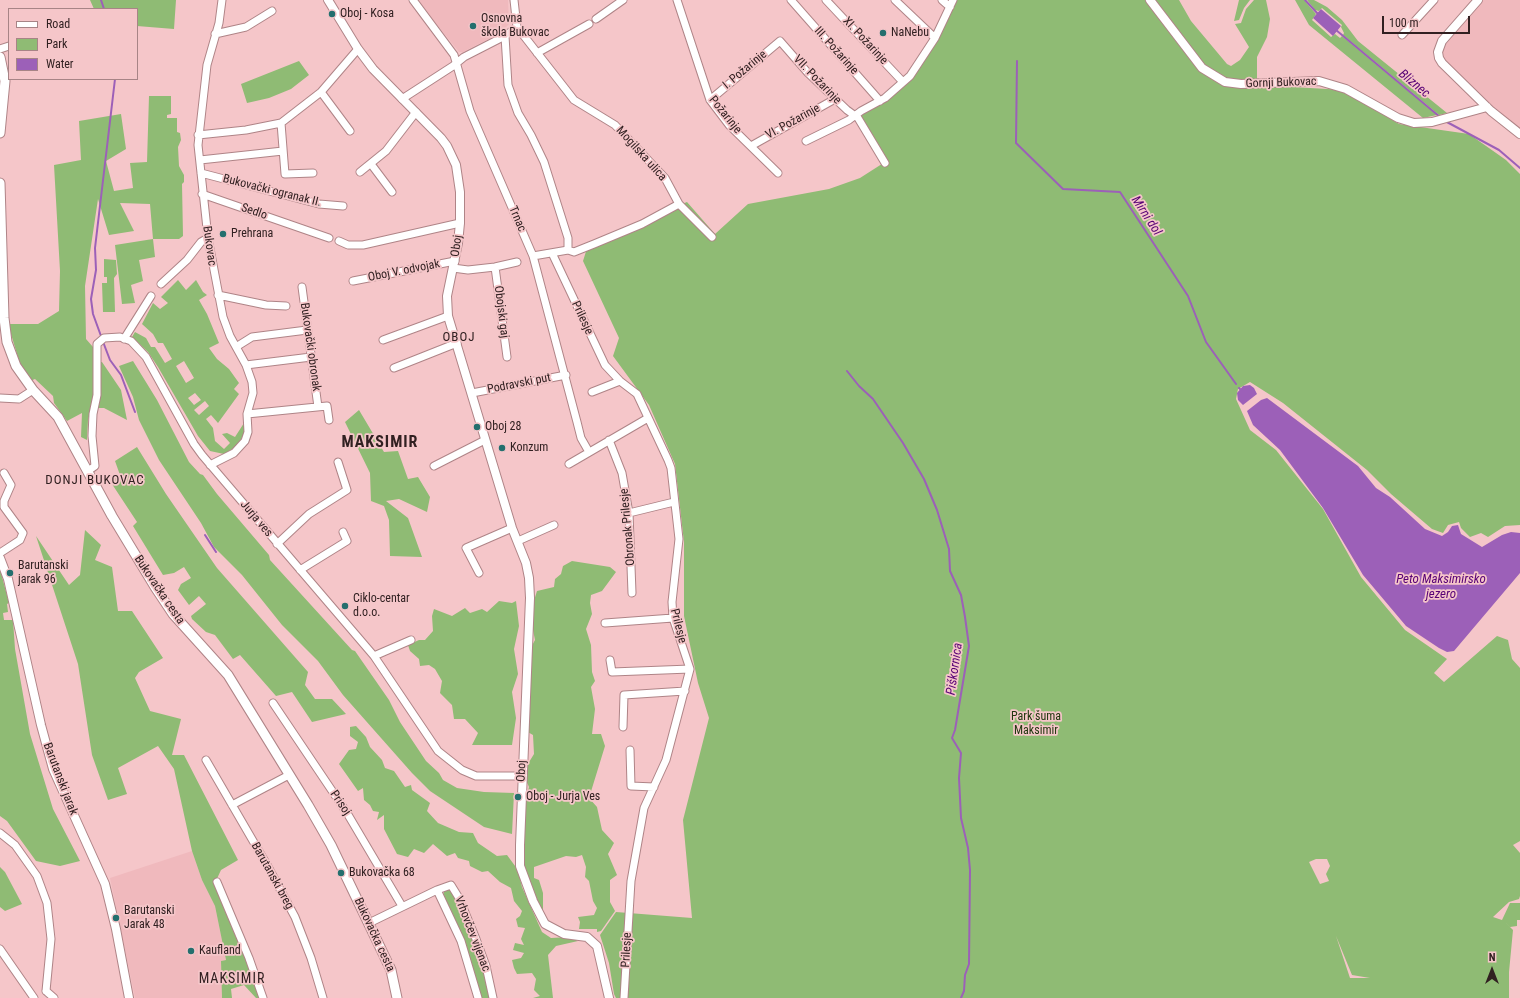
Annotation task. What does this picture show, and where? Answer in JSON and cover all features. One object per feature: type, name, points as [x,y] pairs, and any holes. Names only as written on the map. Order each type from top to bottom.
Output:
[{"type":"main road","points":[[0,57],[5,93],[0,133]]},
{"type":"main road","name":"Bukovačka cesta","points":[[0,183],[4,318],[6,335],[16,366],[33,390],[58,417],[112,516],[173,614],[228,675],[289,775],[331,845],[369,923],[391,970],[397,998]]},
{"type":"street","name":"Bukovac","points":[[210,465],[231,455],[243,444],[248,436],[247,414],[253,389],[246,365],[224,322],[208,238],[202,194],[198,135],[207,65],[222,0]]},
{"type":"street","name":"Oboj","points":[[328,0],[358,49],[373,69],[416,112],[447,146],[456,165],[460,192],[460,223],[454,265],[447,296],[448,316],[512,528],[526,563],[530,598],[522,776],[520,866],[532,901],[545,924],[556,932],[586,937],[598,946],[609,998]]},
{"type":"street","name":"Trnac","points":[[413,0],[450,48],[457,62],[470,111],[533,256],[566,375],[580,433],[589,452]]},
{"type":"street","points":[[402,98],[457,62],[517,28],[514,0]]},
{"type":"street","points":[[596,19],[623,0]]},
{"type":"street","name":"Požarinje","points":[[677,0],[710,100],[729,125],[778,173]]},
{"type":"street","name":"III. Požarinje","points":[[791,0],[880,101]]},
{"type":"street","name":"XI. Požarinje","points":[[826,0],[903,82]]},
{"type":"street","points":[[895,0],[935,38]]},
{"type":"street","points":[[806,141],[856,116],[861,111],[880,101],[916,70],[935,38],[952,3],[942,0]]},
{"type":"street","name":"Gornji Bukovac","points":[[1150,0],[1202,68],[1225,82],[1241,84],[1319,80],[1346,89],[1398,118],[1414,122],[1438,121],[1487,107]]},
{"type":"street","points":[[1402,35],[1434,0]]},
{"type":"street","points":[[1478,0],[1442,41],[1438,52],[1442,63],[1487,107],[1520,134]]},
{"type":"street","points":[[215,34],[246,27],[272,11]]},
{"type":"street","points":[[537,53],[589,24]]},
{"type":"street","name":"Mogilska ulica","points":[[517,28],[574,100],[615,126],[664,178],[679,204],[712,237]]},
{"type":"street","points":[[505,36],[508,85],[518,113],[544,162],[568,238],[568,250]]},
{"type":"street","name":"I. Požarinje","points":[[710,100],[780,41]]},
{"type":"street","name":"VII. Požarinje","points":[[780,41],[808,73],[835,99],[856,116],[884,163]]},
{"type":"street","points":[[198,135],[246,130],[280,123],[321,92],[358,49]]},
{"type":"street","points":[[321,92],[350,131]]},
{"type":"street","name":"VI. Požarinje","points":[[752,146],[835,99]]},
{"type":"street","points":[[360,172],[394,143],[416,112]]},
{"type":"street","points":[[280,123],[285,174],[313,173]]},
{"type":"street","points":[[200,160],[283,150]]},
{"type":"street","points":[[371,164],[392,192]]},
{"type":"street","name":"Bukovački ogranak II.","points":[[201,173],[319,204],[343,206]]},
{"type":"street","name":"Sedlo","points":[[202,194],[329,238]]},
{"type":"street","points":[[533,256],[568,250],[574,252],[642,224],[679,204]]},
{"type":"street","points":[[339,241],[348,245],[363,245],[460,223]]},
{"type":"street","points":[[161,284],[187,260],[201,242],[208,238]]},
{"type":"street","name":"Prilesje","points":[[552,253],[605,365],[620,382],[636,394],[648,418],[670,468],[679,539],[672,602],[673,618],[690,669],[666,760],[644,808],[631,881],[624,998]]},
{"type":"street","points":[[454,265],[468,270],[495,267],[516,262]]},
{"type":"street","name":"Oboj V. odvojak","points":[[353,281],[454,265]]},
{"type":"street","name":"Obojski gaj","points":[[495,267],[507,357]]},
{"type":"street","name":"Bukovački obronak","points":[[302,287],[318,407]]},
{"type":"street","points":[[218,295],[266,305],[286,306]]},
{"type":"street","points":[[88,471],[95,466],[92,436],[93,414],[97,395],[96,348],[102,339],[124,338],[151,296]]},
{"type":"street","points":[[383,340],[448,316]]},
{"type":"street","points":[[236,347],[252,337],[307,330]]},
{"type":"street","name":"Jurja ves","points":[[124,338],[131,341],[146,357],[194,444],[277,544],[374,656],[438,751],[446,759],[462,770],[476,776],[522,776]]},
{"type":"street","points":[[394,368],[457,343]]},
{"type":"street","points":[[246,365],[311,357]]},
{"type":"street","name":"Podravski put","points":[[472,393],[566,375]]},
{"type":"street","points":[[592,392],[620,382]]},
{"type":"street","points":[[0,398],[20,399],[33,390]]},
{"type":"street","points":[[247,414],[327,406],[329,420]]},
{"type":"street","points":[[569,464],[648,418]]},
{"type":"street","points":[[434,466],[485,440]]},
{"type":"street","name":"Obronak Prilesje","points":[[609,440],[622,473],[629,513],[632,593]]},
{"type":"street","points":[[277,544],[310,514],[347,490],[338,462]]},
{"type":"street","points":[[0,553],[20,540],[23,533],[4,506],[4,501],[11,485],[4,473]]},
{"type":"street","points":[[629,513],[674,502]]},
{"type":"street","points":[[518,541],[554,525]]},
{"type":"street","points":[[480,573],[466,548],[512,528]]},
{"type":"street","points":[[300,570],[347,541],[343,532]]},
{"type":"street","name":"Barutanski jarak","points":[[0,558],[8,579],[41,725],[53,769],[105,884],[116,929],[129,998]]},
{"type":"street","points":[[605,623],[673,618]]},
{"type":"street","points":[[374,656],[411,640]]},
{"type":"street","points":[[610,660],[612,672],[690,669]]},
{"type":"street","points":[[623,727],[624,694],[685,692]]},
{"type":"street","name":"Prisoj","points":[[273,703],[347,813],[402,906]]},
{"type":"street","points":[[630,750],[631,786],[654,786]]},
{"type":"street","name":"Barutanski breg","points":[[206,760],[295,917],[311,958],[323,998]]},
{"type":"street","points":[[232,805],[289,775]]},
{"type":"street","points":[[0,832],[16,845],[37,876],[47,903],[51,939],[46,991]]},
{"type":"street","points":[[217,882],[249,958],[263,998]]},
{"type":"street","name":"Vrhovčev vijenac","points":[[369,923],[402,906],[451,885],[460,898],[486,966],[493,998]]},
{"type":"street","name":"Vrhovčev vijenac","points":[[437,890],[461,941],[478,998]]},
{"type":"street","points":[[0,949],[34,998],[46,991]]},
{"type":"street","points":[[46,991],[54,998]]},
{"type":"shaded area","name":"Osnovna škola Bukovac","points":[[417,0],[508,0],[509,24],[500,33],[463,52],[459,52]]},
{"type":"shaded area","points":[[1480,0],[1520,0],[1520,132],[1483,100],[1443,61],[1440,54],[1443,43]]},
{"type":"shaded area","points":[[192,851],[202,880],[215,906],[226,960],[221,961],[222,998],[135,998],[110,878]]},
{"type":"green space","points":[[90,0],[176,0],[174,29],[138,26],[138,8],[94,8]]},
{"type":"green space","name":"Park šuma Maksimir","points":[[955,0],[1179,0],[1191,21],[1227,64],[1231,66],[1240,60],[1249,47],[1235,24],[1241,23],[1246,9],[1254,0],[1266,0],[1270,19],[1267,37],[1257,57],[1257,85],[1345,90],[1399,124],[1469,134],[1506,160],[1520,174],[1520,525],[1505,526],[1488,537],[1481,533],[1470,537],[1461,528],[1459,522],[1448,525],[1443,533],[1432,529],[1391,494],[1367,470],[1283,403],[1250,382],[1238,389],[1236,399],[1250,430],[1276,450],[1323,509],[1361,577],[1405,630],[1447,659],[1434,673],[1444,682],[1497,636],[1508,640],[1512,659],[1520,668],[1520,841],[1513,845],[1520,853],[1520,896],[1519,899],[1509,902],[1493,917],[1502,920],[1510,903],[1520,903],[1520,920],[1517,920],[1517,926],[1510,927],[1513,930],[1509,972],[1509,998],[616,998],[609,963],[600,935],[616,912],[692,918],[683,820],[709,718],[698,683],[684,616],[684,542],[675,464],[649,405],[613,356],[619,338],[583,261],[589,242],[687,202],[715,234],[748,204],[829,189],[860,178],[885,162],[861,115],[913,76]],"holes":[[[1316,859],[1327,859],[1330,866],[1326,874],[1329,881],[1320,884],[1309,862]],[[1336,936],[1352,975],[1370,978],[1350,978]]]},
{"type":"green space","points":[[1239,0],[1250,0],[1244,8],[1239,20],[1234,21]]},
{"type":"green space","points":[[1295,0],[1304,0],[1316,14],[1312,20],[1331,37],[1335,34],[1340,38],[1342,36],[1437,115],[1423,118],[1309,25]]},
{"type":"green space","points":[[1307,0],[1314,0],[1327,7],[1342,20],[1358,41],[1447,113],[1439,115],[1343,35],[1342,25],[1322,8],[1319,11],[1315,10]]},
{"type":"green space","points":[[299,61],[309,75],[291,89],[269,98],[247,103],[241,84]]},
{"type":"green space","points":[[149,96],[171,96],[171,114],[167,115],[167,118],[177,118],[177,132],[180,133],[181,140],[178,147],[179,166],[184,175],[184,182],[182,184],[183,236],[179,239],[153,239],[150,204],[120,203],[134,231],[109,235],[98,199],[85,286],[86,339],[93,347],[95,380],[95,394],[88,420],[87,440],[81,437],[82,413],[67,421],[54,403],[53,396],[35,379],[30,381],[20,364],[8,324],[38,324],[59,311],[60,271],[54,165],[81,160],[79,121],[121,114],[126,149],[106,161],[114,191],[133,188],[130,163],[147,162]]},
{"type":"green space","points":[[153,239],[155,257],[139,260],[143,281],[131,285],[135,303],[122,304],[115,245]]},
{"type":"green space","points":[[104,259],[116,260],[117,274],[114,278],[115,312],[103,312],[102,283],[107,283],[107,277],[104,277]]},
{"type":"green space","points":[[178,280],[186,290],[196,280],[203,292],[207,295],[199,300],[207,314],[219,343],[209,348],[217,359],[229,369],[239,383],[234,389],[239,394],[218,423],[211,415],[206,419],[213,428],[215,441],[224,449],[230,443],[222,434],[227,433],[235,437],[244,423],[245,432],[237,446],[224,454],[210,451],[198,436],[148,352],[132,337],[135,332],[146,338],[151,347],[155,347],[165,363],[172,359],[163,343],[158,343],[153,334],[142,324],[153,303],[160,309],[168,303],[161,297]],"holes":[[[184,361],[194,378],[186,383],[176,366]],[[195,393],[201,400],[194,405],[188,398]],[[205,401],[209,406],[199,415],[194,410]]]},
{"type":"green space","points":[[133,361],[157,400],[189,462],[200,474],[203,475],[217,494],[269,555],[270,560],[352,650],[355,651],[389,700],[400,722],[426,761],[439,773],[443,780],[457,788],[484,792],[514,793],[512,834],[484,827],[430,791],[412,773],[343,695],[318,661],[282,625],[242,575],[214,547],[201,523],[159,460],[139,420],[133,397],[119,366]]},
{"type":"green space","points":[[99,362],[102,362],[121,390],[127,420],[104,408],[97,408]]},
{"type":"green space","points":[[359,410],[384,452],[398,451],[408,479],[418,477],[430,497],[427,512],[399,499],[386,501],[408,518],[422,557],[390,556],[389,520],[384,506],[371,501],[370,473],[345,422]]},
{"type":"green space","points":[[137,447],[166,494],[217,568],[308,672],[305,685],[315,699],[332,699],[346,714],[312,722],[292,692],[276,696],[240,655],[233,659],[215,635],[206,632],[192,619],[191,616],[206,604],[199,596],[189,605],[178,590],[181,584],[191,578],[184,567],[174,573],[163,575],[133,526],[137,522],[110,481],[120,475],[115,461]]},
{"type":"green space","points":[[85,530],[101,545],[95,560],[112,567],[118,611],[132,611],[163,658],[139,672],[135,678],[150,711],[181,719],[172,755],[184,755],[238,860],[221,870],[215,883],[261,998],[256,998],[244,985],[231,989],[232,998],[222,998],[221,961],[226,960],[215,906],[202,880],[192,851],[174,769],[158,746],[118,768],[127,794],[108,800],[92,755],[78,664],[36,536],[69,585],[80,575]]},
{"type":"green space","points":[[572,561],[610,567],[616,572],[602,591],[591,595],[590,603],[592,614],[586,629],[591,645],[592,672],[595,681],[591,687],[595,709],[592,734],[601,734],[605,746],[589,798],[597,807],[602,830],[614,843],[608,854],[617,875],[610,880],[610,902],[615,911],[601,931],[597,932],[597,929],[579,929],[580,922],[578,917],[594,915],[597,908],[593,901],[589,881],[585,877],[586,867],[582,855],[576,857],[566,856],[534,867],[534,878],[539,880],[543,893],[543,910],[537,903],[527,876],[522,852],[524,843],[522,836],[521,816],[529,787],[525,778],[526,767],[534,754],[533,735],[526,731],[528,653],[535,640],[532,625],[532,607],[537,591],[554,587],[555,579],[561,574],[563,566]]},
{"type":"green space","points":[[0,569],[9,603],[7,604],[8,612],[3,613],[4,620],[13,620],[15,649],[30,734],[53,809],[80,861],[60,866],[36,861],[7,821],[0,816]]},
{"type":"green space","points":[[499,601],[512,603],[516,601],[519,626],[514,649],[518,674],[512,692],[516,718],[512,745],[472,745],[478,733],[465,719],[454,719],[452,705],[440,693],[442,681],[435,669],[429,665],[420,666],[419,659],[410,651],[408,645],[419,640],[425,640],[433,631],[432,616],[434,609],[452,616],[465,608],[470,613],[482,609],[487,612]]},
{"type":"green space","points":[[356,726],[366,737],[370,747],[382,760],[385,768],[394,771],[405,787],[411,785],[412,790],[430,803],[427,811],[438,823],[459,832],[473,833],[478,843],[497,856],[507,855],[518,870],[522,887],[542,932],[551,938],[569,937],[578,941],[556,946],[548,955],[553,998],[533,998],[540,996],[534,990],[536,979],[532,973],[517,974],[514,968],[512,960],[521,958],[524,953],[513,950],[515,943],[524,945],[521,939],[525,928],[518,927],[516,919],[520,916],[522,911],[514,901],[511,888],[500,882],[488,871],[482,872],[470,866],[469,861],[458,858],[455,853],[447,856],[433,844],[424,853],[414,849],[408,857],[397,854],[384,829],[384,815],[377,820],[379,812],[373,811],[370,805],[364,800],[363,788],[358,791],[339,764],[349,750],[356,749],[358,742],[350,736],[350,727]]},
{"type":"green space","points":[[0,867],[5,872],[22,904],[5,911],[0,907]]},
{"type":"green space","points":[[448,889],[452,890],[480,954],[491,998],[480,998],[474,972],[463,937],[443,895]]},
{"type":"water","points":[[1321,9],[1341,26],[1333,36],[1313,18]]},
{"type":"water","points":[[1250,385],[1254,388],[1257,394],[1243,405],[1238,400],[1237,393],[1243,386]]},
{"type":"water","name":"Peto Maksimirsko jezero","points":[[1267,398],[1358,466],[1376,488],[1390,497],[1425,529],[1442,536],[1448,532],[1452,526],[1458,525],[1461,534],[1482,547],[1502,535],[1511,532],[1520,533],[1520,573],[1454,651],[1447,652],[1439,648],[1406,626],[1363,575],[1323,508],[1280,450],[1253,425],[1247,411],[1261,400]]},
{"type":"waterway","points":[[101,0],[104,8]]},
{"type":"waterway","name":"Bliznec","points":[[1305,0],[1318,14]]},
{"type":"waterway","name":"Bliznec","points":[[1336,30],[1440,117]]},
{"type":"waterway","name":"Mirni dol","points":[[1017,61],[1016,143],[1063,189],[1120,192],[1188,296],[1206,342],[1236,384]]},
{"type":"waterway","points":[[115,80],[95,248],[96,270],[91,299],[93,314],[110,360],[121,375],[135,412]]},
{"type":"waterway","name":"Bliznec","points":[[1445,121],[1499,150],[1520,168]]},
{"type":"waterway","name":"Piškornica","points":[[847,371],[859,386],[873,399],[903,443],[924,479],[937,510],[949,549],[950,571],[961,595],[969,646],[955,730],[952,738],[961,753],[959,778],[961,818],[968,848],[970,870],[969,964],[965,975],[964,991],[961,998]]},
{"type":"waterway","points":[[205,535],[216,552]]},
{"type":"place","name":"Oboj - Kosa","points":[[332,14]]},
{"type":"place","name":"Osnovna škola Bukovac","points":[[473,26]]},
{"type":"place","name":"NaNebu","points":[[883,33]]},
{"type":"place","name":"Prehrana","points":[[223,234]]},
{"type":"place","name":"Oboj 28","points":[[477,427]]},
{"type":"place","name":"Konzum","points":[[502,448]]},
{"type":"place","name":"Barutanski jarak 96","points":[[10,573]]},
{"type":"place","name":"Ciklo-centar d.o.o.","points":[[345,606]]},
{"type":"place","name":"Oboj - Jurja Ves","points":[[518,797]]},
{"type":"place","name":"Bukovačka 68","points":[[341,873]]},
{"type":"place","name":"Barutanski Jarak 48","points":[[116,918]]},
{"type":"place","name":"Kaufland","points":[[191,951]]},
{"type":"district","name":"OBOJ","points":[[459,338]]},
{"type":"district","name":"MAKSIMIR","points":[[380,443]]},
{"type":"district","name":"DONJI BUKOVAC","points":[[95,481]]},
{"type":"district","name":"MAKSIMIR","points":[[232,979]]}]
